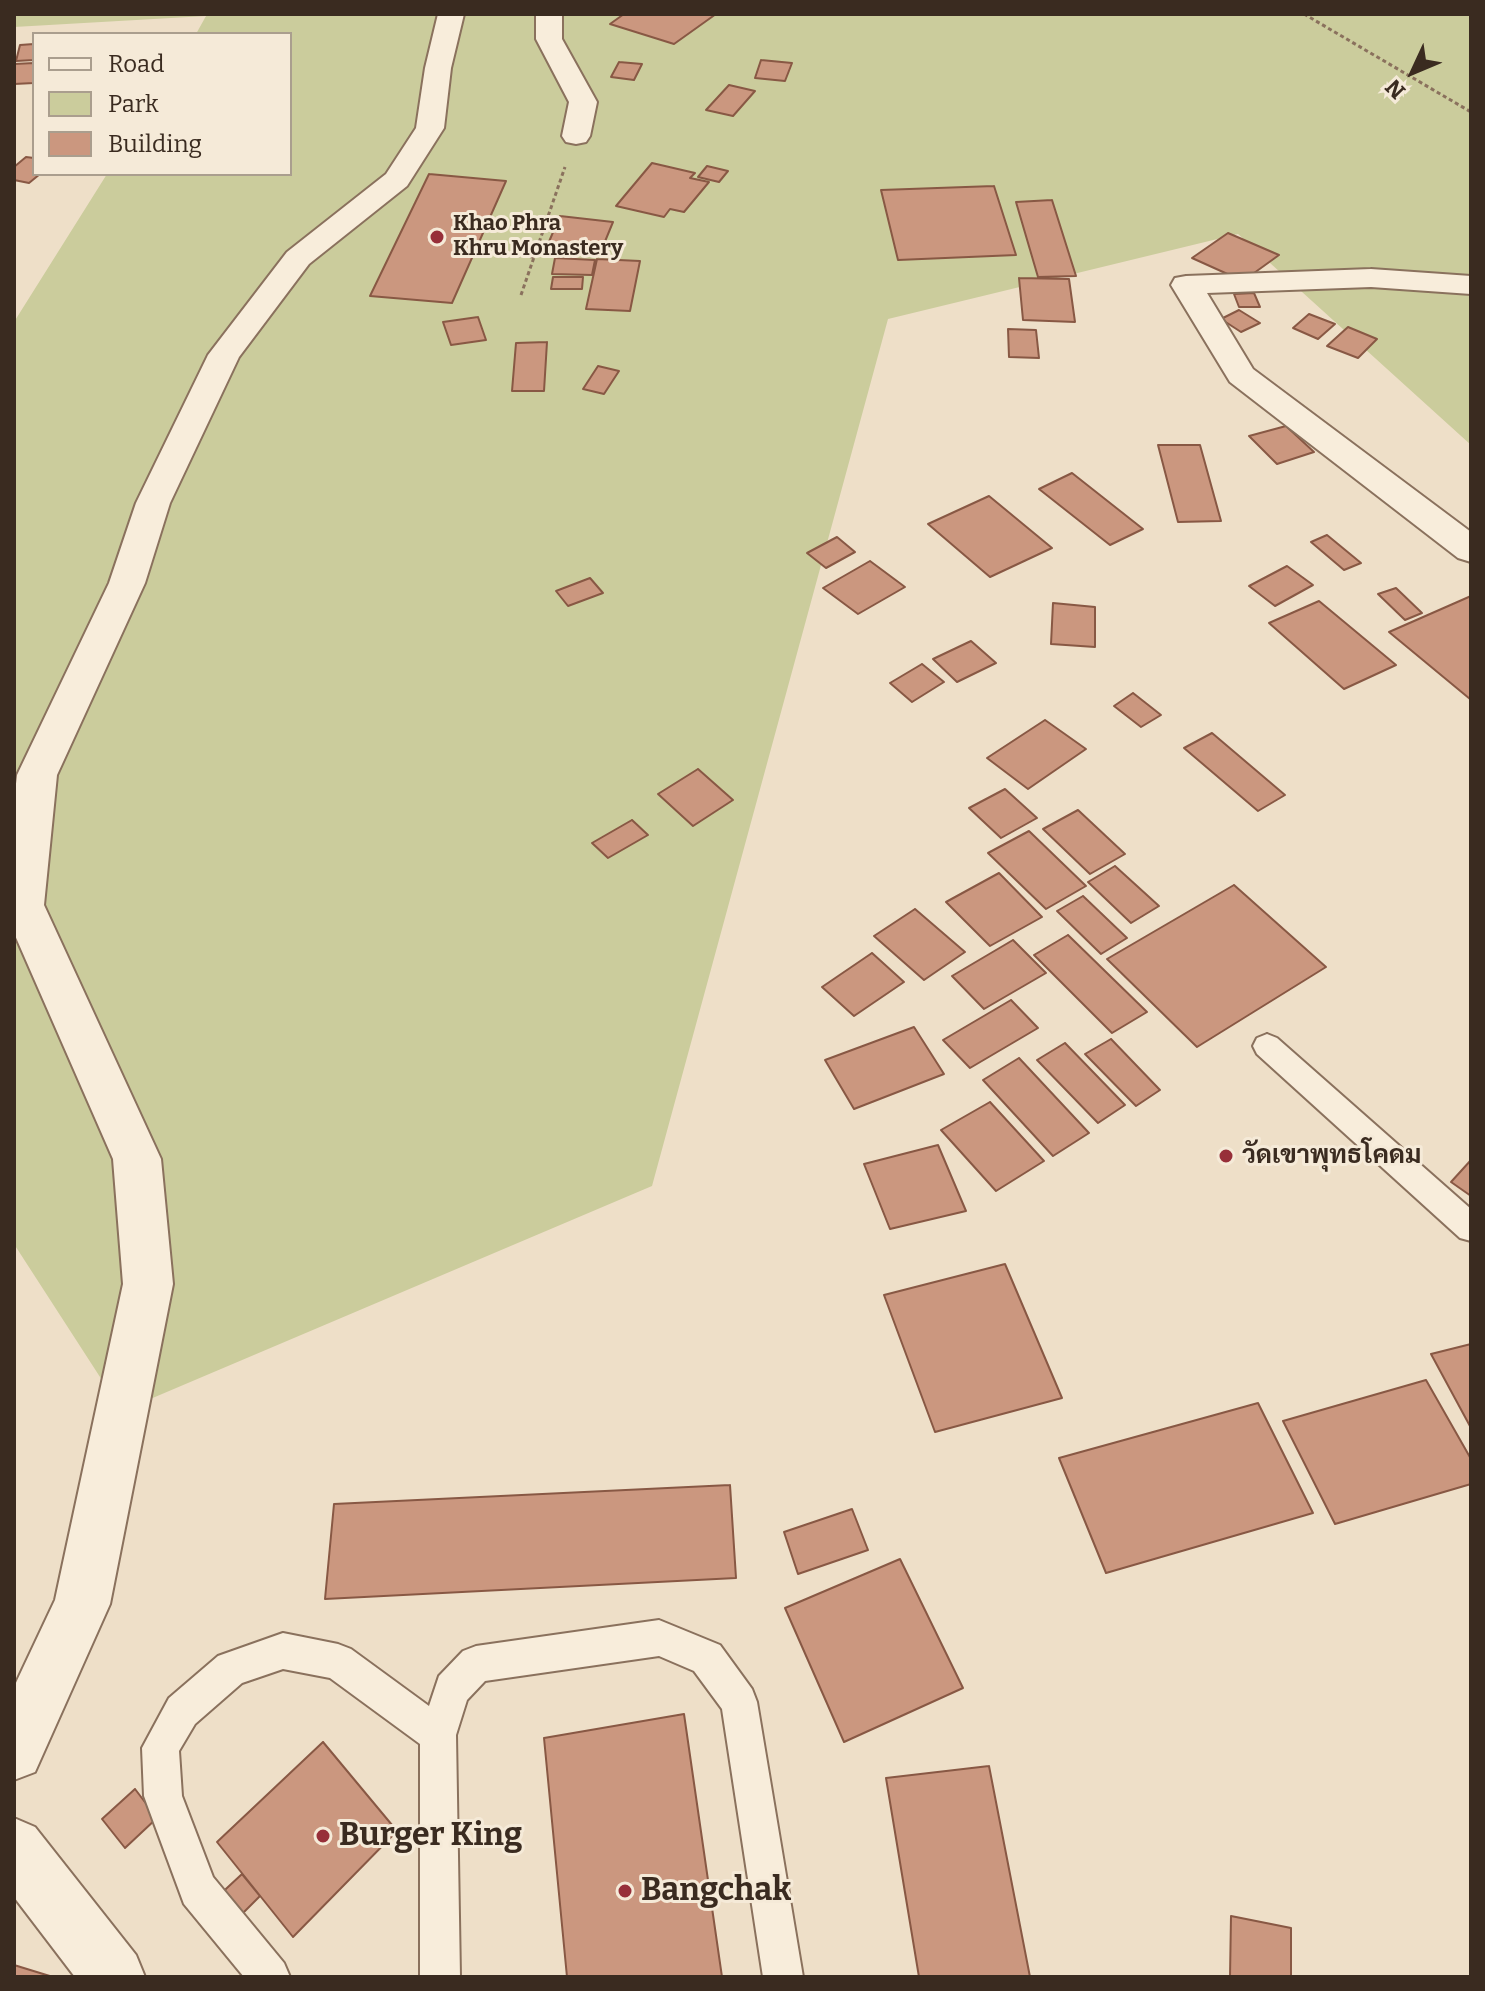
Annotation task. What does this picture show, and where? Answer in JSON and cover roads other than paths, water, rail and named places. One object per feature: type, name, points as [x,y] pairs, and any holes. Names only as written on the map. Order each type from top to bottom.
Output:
[{"type":"street","points":[[14,1751],[82,1604],[148,1284],[137,1159],[23,905],[37,775],[127,583],[153,503],[224,355],[298,258],[397,180],[430,128],[438,68],[451,14]]},
{"type":"street","points":[[549,14],[549,39],[583,102],[576,136]]},
{"type":"street","points":[[1471,285],[1371,278],[1186,285],[1241,375],[1471,550]]},
{"type":"street","points":[[14,1848],[114,1977]]},
{"type":"lane","points":[[1267,1046],[1471,1228]]},
{"type":"lane","points":[[440,1977],[438,1735],[452,1689],[476,1664],[659,1638],[707,1658],[739,1702],[783,1977]]},
{"type":"lane","points":[[270,1977],[198,1890],[163,1796],[160,1748],[182,1711],[231,1669],[283,1651],[338,1662],[438,1735]]},
{"type":"place","name":"Khao Phra Khru Monastery","points":[[437,237]]},
{"type":"place","name":"วัดเขาพุทธโคดม","points":[[1226,1156]]},
{"type":"place","name":"Burger King","points":[[323,1836]]},
{"type":"place","name":"Bangchak","points":[[625,1891]]}]
